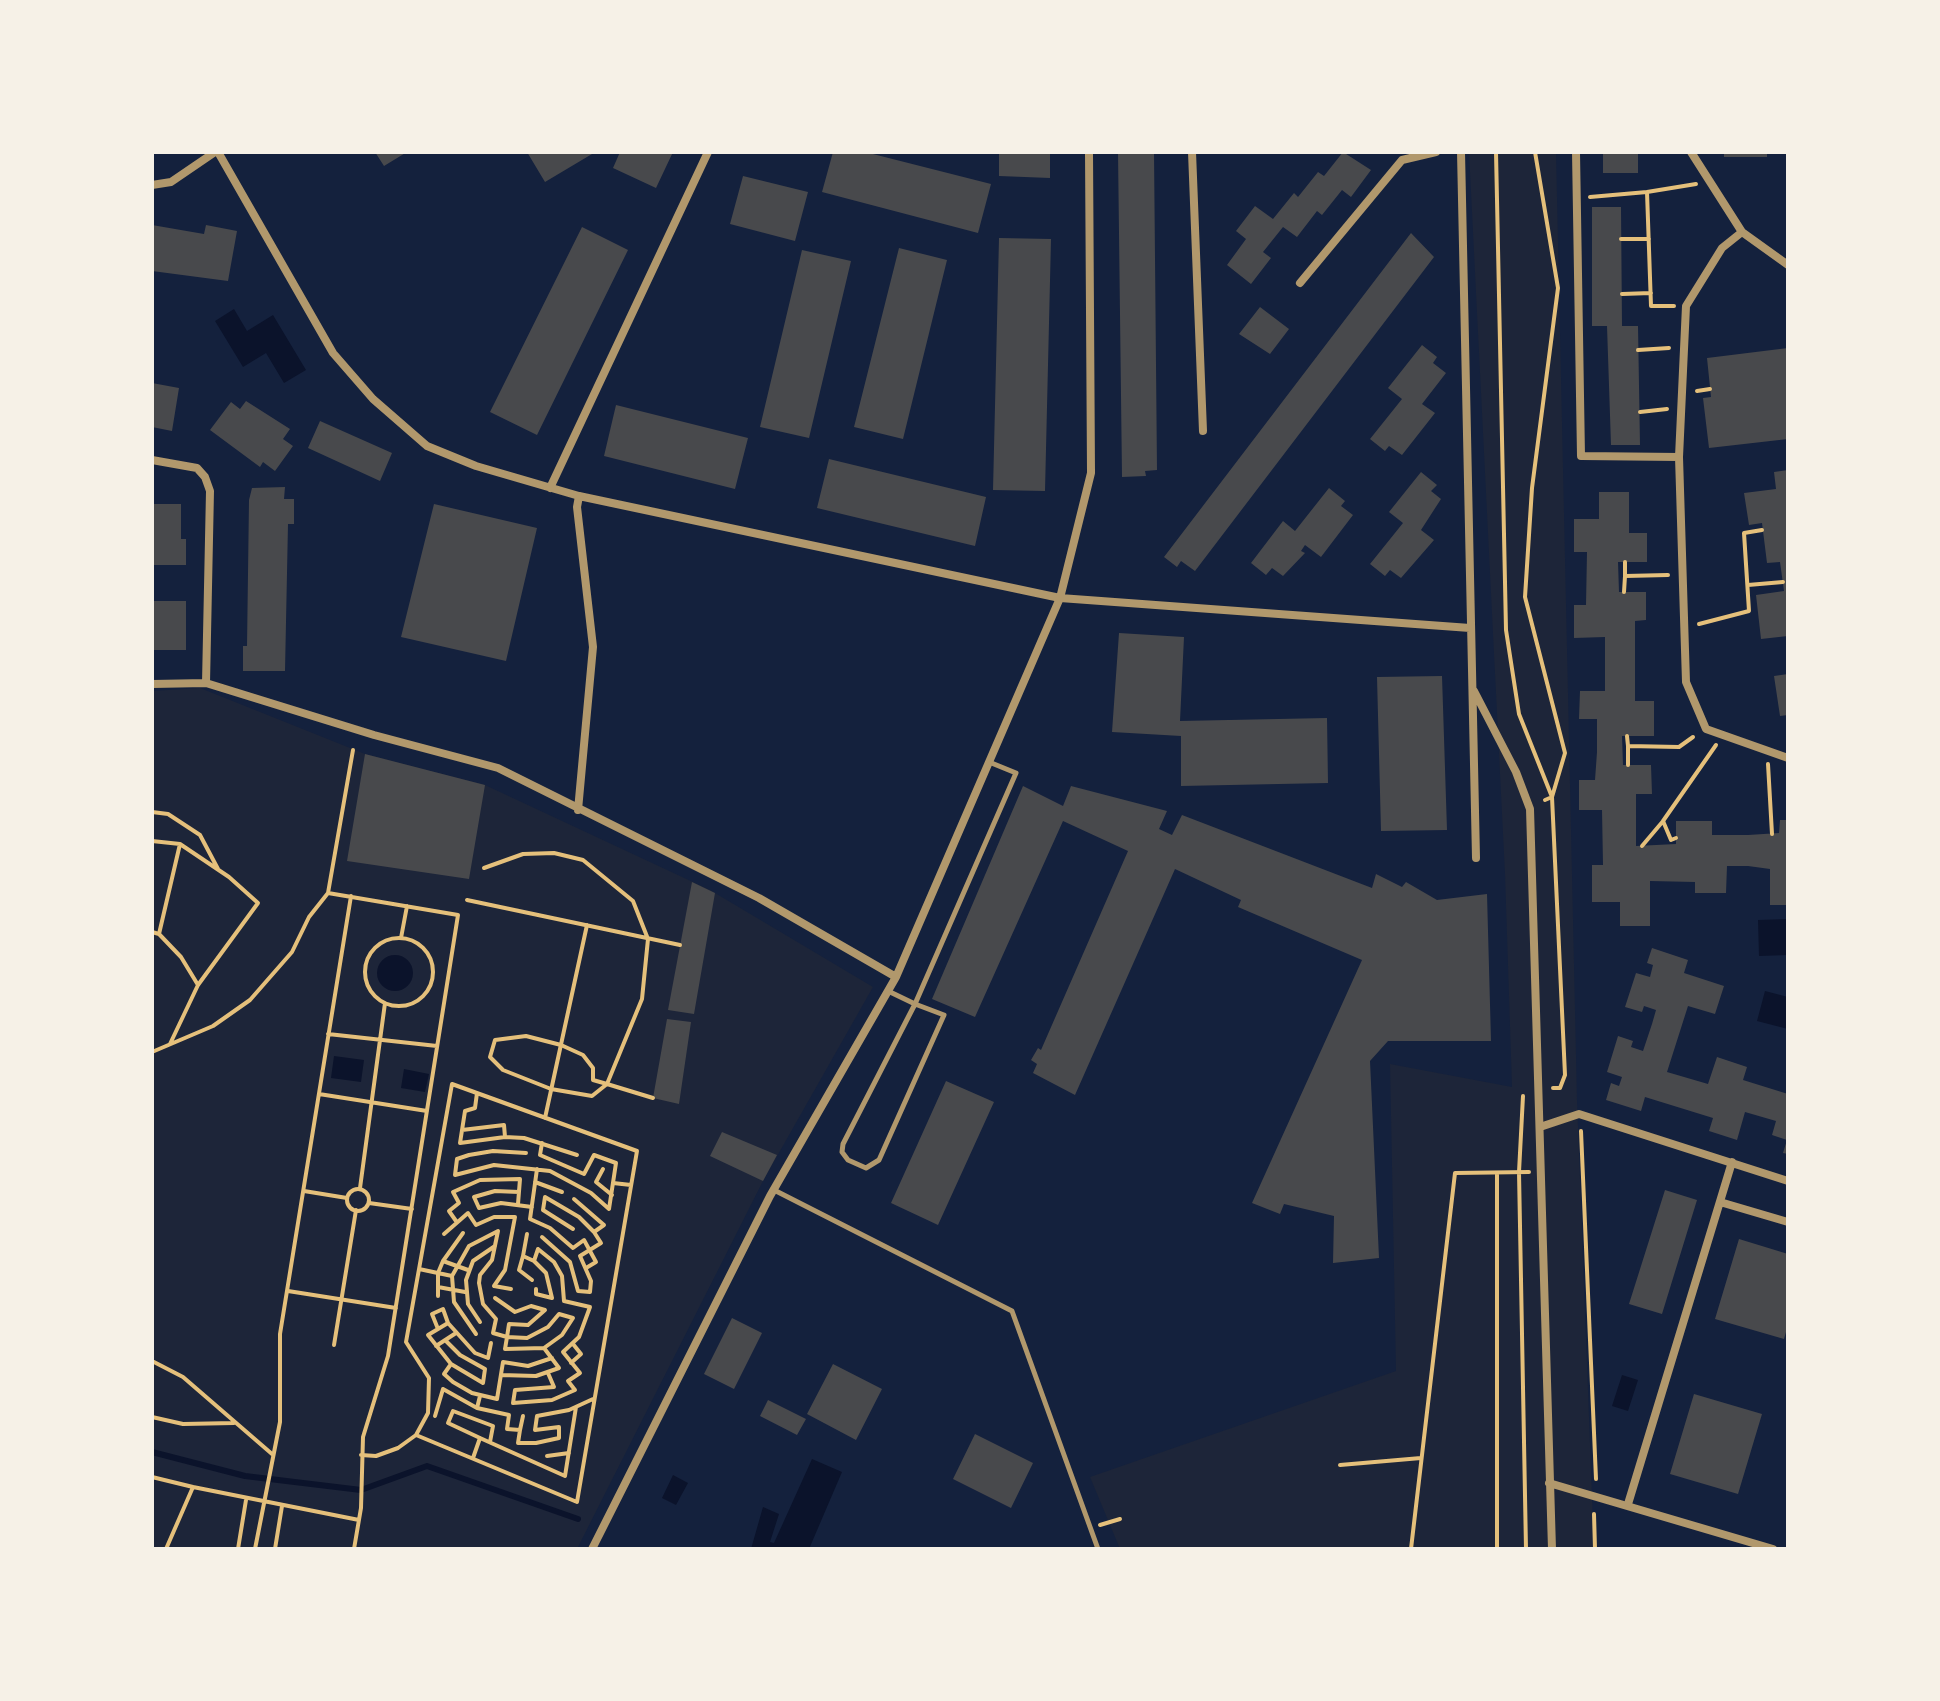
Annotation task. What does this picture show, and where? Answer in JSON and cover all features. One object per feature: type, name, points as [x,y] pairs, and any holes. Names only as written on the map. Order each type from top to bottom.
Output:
[{"type":"street","points":[[152,185],[171,182],[217,152],[333,353],[373,399],[427,446],[476,466],[579,496],[1060,598],[1470,628]]},
{"type":"street","points":[[550,488],[708,152]]},
{"type":"street","points":[[592,1549],[774,1190],[896,977],[1060,598],[1091,473],[1089,152]]},
{"type":"street","points":[[1192,152],[1203,431]]},
{"type":"street","points":[[1300,283],[1402,160],[1436,152]]},
{"type":"street","points":[[1461,152],[1476,858]]},
{"type":"street","points":[[1576,152],[1581,456],[1679,457]]},
{"type":"street","points":[[1691,152],[1742,232],[1788,265]]},
{"type":"street","points":[[1742,232],[1722,248],[1686,306],[1679,457],[1686,682],[1706,729],[1788,758]]},
{"type":"street","points":[[152,460],[197,468],[210,491],[206,683]]},
{"type":"street","points":[[578,810],[593,647],[577,507],[579,496]]},
{"type":"street","points":[[152,684],[206,683],[498,768],[759,898],[896,977]]},
{"type":"street","points":[[1474,691],[1516,772],[1530,809],[1552,1549]]},
{"type":"street","points":[[1540,1127],[1579,1114],[1788,1181]]},
{"type":"street","points":[[1628,1504],[1732,1162]]},
{"type":"street","points":[[1720,1202],[1788,1222]]},
{"type":"street","points":[[1549,1483],[1628,1504],[1744,1545],[1773,1549]]},
{"type":"lane","points":[[888,991],[915,1004],[944,1015],[879,1160],[866,1168],[848,1160],[842,1152],[843,1144],[915,1004],[1016,773],[989,762]]},
{"type":"lane","points":[[774,1190],[1012,1311],[1098,1549]]},
{"type":"path","points":[[1496,152],[1506,630],[1519,714],[1552,797],[1565,1075],[1560,1088],[1546,1089]]},
{"type":"path","points":[[1535,152],[1558,288],[1524,569],[1525,597],[1533,637],[1562,733],[1565,753],[1552,797]]},
{"type":"path","points":[[1576,198],[1647,192],[1710,182]]},
{"type":"path","points":[[1647,192],[1651,306],[1686,306]]},
{"type":"path","points":[[1621,239],[1649,239]]},
{"type":"path","points":[[1622,294],[1651,293]]},
{"type":"path","points":[[1638,350],[1684,347]]},
{"type":"path","points":[[1640,412],[1681,408]]},
{"type":"path","points":[[1684,628],[1749,611],[1744,533],[1762,530]]},
{"type":"path","points":[[1624,592],[1625,562]]},
{"type":"path","points":[[1625,576],[1683,575]]},
{"type":"path","points":[[1748,585],[1783,582]]},
{"type":"path","points":[[1516,597],[1525,597]]},
{"type":"path","points":[[1642,846],[1666,818],[1722,735]]},
{"type":"path","points":[[1627,736],[1628,765]]},
{"type":"path","points":[[1628,746],[1679,747]]},
{"type":"path","points":[[152,1052],[213,1026],[250,1000],[292,952],[309,917],[328,893],[353,750]]},
{"type":"path","points":[[1768,752],[1772,834]]},
{"type":"path","points":[[1545,800],[1552,797]]},
{"type":"path","points":[[152,812],[168,814],[200,835],[218,869]]},
{"type":"path","points":[[1666,818],[1663,821],[1671,840],[1676,838]]},
{"type":"path","points":[[152,841],[180,844],[218,869],[258,903],[198,985],[170,1044]]},
{"type":"path","points":[[159,934],[180,844]]},
{"type":"path","points":[[484,868],[523,854],[554,853],[583,860],[633,901],[648,939],[642,999],[607,1084],[592,1096],[551,1089],[503,1070],[490,1057],[495,1040],[526,1036],[561,1045],[583,1055],[593,1068],[593,1080],[607,1084],[653,1098]]},
{"type":"path","points":[[328,893],[458,915],[388,1356],[363,1437],[361,1508],[354,1549]]},
{"type":"path","points":[[255,1549],[280,1422],[280,1334],[351,896]]},
{"type":"path","points":[[467,900],[680,945]]},
{"type":"path","points":[[401,938],[407,906]]},
{"type":"path","points":[[545,1118],[587,925]]},
{"type":"path","points":[[152,932],[159,934],[181,957],[198,985]]},
{"type":"path","points":[[401,938],[421,945],[432,963],[433,974],[431,985],[417,1001],[407,1005],[385,1003],[370,989],[365,969],[368,959],[381,943],[401,938]]},
{"type":"path","points":[[360,1188],[385,1003]]},
{"type":"path","points":[[328,1034],[438,1047]]},
{"type":"path","points":[[361,1455],[376,1456],[398,1448],[416,1435],[428,1413],[429,1378],[406,1342],[452,1084],[637,1151],[577,1502],[416,1435]]},
{"type":"path","points":[[1526,1549],[1519,1172],[1520,1102],[1528,1092]]},
{"type":"path","points":[[477,1093],[475,1108],[465,1111],[460,1143],[505,1137],[542,1143],[577,1155]]},
{"type":"path","points":[[319,1094],[427,1111]]},
{"type":"path","points":[[462,1130],[504,1125],[505,1137]]},
{"type":"path","points":[[1581,1131],[1596,1479]]},
{"type":"path","points":[[478,1140],[480,1153]]},
{"type":"path","points":[[526,1153],[480,1153],[457,1159],[455,1175],[494,1165],[537,1169],[576,1183],[609,1209],[616,1163],[594,1155],[584,1174],[540,1155],[542,1143]]},
{"type":"path","points":[[537,1169],[530,1219],[550,1228],[573,1248],[584,1240],[596,1262],[586,1268]]},
{"type":"path","points":[[603,1169],[596,1182],[612,1195]]},
{"type":"path","points":[[1411,1549],[1455,1173],[1535,1172]]},
{"type":"path","points":[[1497,1173],[1497,1549]]},
{"type":"path","points":[[456,1221],[449,1211],[459,1203],[453,1192],[480,1180],[520,1179],[518,1204]]},
{"type":"path","points":[[535,1182],[562,1192]]},
{"type":"path","points":[[613,1183],[631,1185]]},
{"type":"path","points":[[360,1188],[352,1191],[347,1198],[349,1206],[356,1210],[364,1209],[369,1203]]},
{"type":"path","points":[[360,1188],[367,1194],[369,1203]]},
{"type":"path","points":[[304,1191],[347,1198]]},
{"type":"path","points":[[519,1192],[495,1191],[474,1197],[479,1208],[518,1204],[532,1207]]},
{"type":"path","points":[[573,1229],[543,1210],[545,1197],[579,1217],[601,1243],[580,1256],[586,1268],[590,1292],[578,1291]]},
{"type":"path","points":[[574,1199],[604,1225],[594,1232]]},
{"type":"path","points":[[369,1203],[412,1209]]},
{"type":"path","points":[[334,1345],[356,1210]]},
{"type":"path","points":[[444,1234],[468,1213],[476,1225],[494,1217],[515,1217],[505,1270],[494,1286],[511,1289]]},
{"type":"path","points":[[476,1334],[461,1315],[452,1276],[469,1246],[498,1231],[492,1260],[480,1275],[479,1283],[483,1304],[496,1319],[493,1333],[507,1337],[535,1335],[559,1314],[573,1318],[562,1335],[544,1348],[505,1349],[507,1337],[509,1324],[528,1325],[545,1310],[531,1306],[515,1312],[495,1298]]},
{"type":"path","points":[[438,1296],[438,1273],[463,1233]]},
{"type":"path","points":[[527,1234],[519,1270],[532,1280]]},
{"type":"path","points":[[542,1237],[565,1254],[576,1275],[577,1304]]},
{"type":"path","points":[[480,1322],[468,1304],[466,1280],[468,1270],[481,1253],[495,1246]]},
{"type":"path","points":[[534,1261],[538,1249],[554,1262],[562,1276],[564,1301],[590,1307],[586,1325],[573,1344],[563,1352],[580,1373],[568,1381],[575,1390],[552,1400],[513,1403],[515,1390],[530,1392],[554,1387],[548,1373]]},
{"type":"path","points":[[554,1262],[565,1254]]},
{"type":"path","points":[[523,1256],[534,1261],[546,1273],[552,1287],[552,1298],[536,1294],[536,1289]]},
{"type":"path","points":[[443,1261],[468,1270]]},
{"type":"path","points":[[419,1269],[452,1276]]},
{"type":"path","points":[[466,1280],[479,1283]]},
{"type":"path","points":[[438,1287],[465,1292]]},
{"type":"path","points":[[552,1287],[564,1289]]},
{"type":"path","points":[[287,1291],[396,1308]]},
{"type":"path","points":[[438,1329],[432,1314],[443,1309],[448,1323],[475,1353],[488,1358],[491,1343]]},
{"type":"path","points":[[445,1340],[460,1355],[485,1369],[483,1383],[451,1364],[428,1335],[448,1323]]},
{"type":"path","points":[[528,1325],[535,1335]]},
{"type":"path","points":[[436,1346],[456,1333]]},
{"type":"path","points":[[571,1363],[581,1354],[573,1344]]},
{"type":"path","points":[[501,1375],[524,1378],[559,1368],[544,1348]]},
{"type":"path","points":[[451,1364],[444,1374],[480,1396],[497,1399],[503,1362],[528,1366],[552,1358]]},
{"type":"path","points":[[152,1361],[183,1377],[272,1454]]},
{"type":"path","points":[[435,1416],[443,1389],[477,1408],[509,1415],[507,1429],[520,1430]]},
{"type":"path","points":[[477,1408],[480,1396]]},
{"type":"path","points":[[523,1416],[518,1443],[559,1438],[559,1427],[535,1430],[537,1416],[576,1407],[594,1398]]},
{"type":"path","points":[[490,1442],[493,1426],[453,1411],[448,1423],[565,1476],[576,1407]]},
{"type":"path","points":[[152,1417],[183,1424],[236,1423]]},
{"type":"path","points":[[473,1459],[480,1438]]},
{"type":"path","points":[[547,1456],[569,1453]]},
{"type":"path","points":[[1340,1465],[1422,1458]]},
{"type":"path","points":[[152,1477],[246,1500],[359,1520]]},
{"type":"path","points":[[166,1549],[193,1487]]},
{"type":"path","points":[[238,1549],[246,1500]]},
{"type":"path","points":[[275,1549],[282,1506]]},
{"type":"path","points":[[1594,1514],[1595,1549]]},
{"type":"shaded area","points":[[1469,152],[1556,152],[1577,1100],[1594,1549],[1120,1549],[1090,1477],[1396,1371],[1390,1064],[1512,1087],[1505,874]]},
{"type":"shaded area","points":[[234,309],[247,331],[273,315],[306,370],[284,383],[266,353],[243,367],[215,321]]},
{"type":"shaded area","points":[[200,688],[365,754],[485,785],[710,890],[873,987],[763,1181],[577,1549],[152,1549],[152,691]]},
{"type":"shaded area","points":[[1788,919],[1788,955],[1759,956],[1758,920]]},
{"type":"shaded area","points":[[395,955],[408,960],[413,973],[408,986],[395,991],[382,986],[377,973],[382,960]]},
{"type":"shaded area","points":[[1765,991],[1788,997],[1788,1029],[1757,1021]]},
{"type":"shaded area","points":[[334,1056],[364,1060],[361,1082],[331,1078]]},
{"type":"shaded area","points":[[404,1069],[429,1074],[425,1092],[401,1088]]},
{"type":"shaded area","points":[[1622,1375],[1638,1380],[1628,1411],[1612,1406]]},
{"type":"shaded area","points":[[812,1459],[842,1472],[809,1549],[751,1549],[763,1507],[779,1514],[770,1542],[774,1543]]},
{"type":"shaded area","points":[[673,1475],[688,1483],[676,1505],[662,1498]]},
{"type":"building","points":[[375,152],[407,152],[384,166]]},
{"type":"building","points":[[527,152],[591,152],[592,154],[545,182]]},
{"type":"building","points":[[620,152],[673,152],[656,188],[613,168]]},
{"type":"building","points":[[833,152],[865,152],[991,184],[978,233],[822,192]]},
{"type":"building","points":[[999,152],[1050,152],[1050,178],[999,176]]},
{"type":"building","points":[[1118,152],[1154,152],[1157,470],[1145,471],[1146,476],[1122,477]]},
{"type":"building","points":[[1343,152],[1371,170],[1351,197],[1342,190],[1322,215],[1317,211],[1297,237],[1283,227],[1263,252],[1271,258],[1251,284],[1227,265],[1246,239],[1236,231],[1255,206],[1273,219],[1294,193],[1298,197],[1318,172],[1324,176]]},
{"type":"building","points":[[1603,152],[1638,152],[1638,173],[1603,173]]},
{"type":"building","points":[[1724,152],[1767,152],[1767,157],[1724,157]]},
{"type":"building","points":[[743,176],[808,192],[795,241],[730,224]]},
{"type":"building","points":[[1592,207],[1621,207],[1622,326],[1638,326],[1640,445],[1611,445],[1607,326],[1592,326]]},
{"type":"building","points":[[152,225],[204,234],[206,225],[237,231],[228,281],[152,271]]},
{"type":"building","points":[[582,227],[628,250],[537,435],[490,412]]},
{"type":"building","points":[[1411,233],[1434,257],[1195,571],[1181,561],[1177,567],[1164,557]]},
{"type":"building","points":[[999,238],[1051,239],[1045,491],[993,490]]},
{"type":"building","points":[[899,248],[947,260],[903,439],[854,427]]},
{"type":"building","points":[[802,250],[851,261],[809,438],[760,427]]},
{"type":"building","points":[[1260,307],[1289,329],[1270,354],[1239,334]]},
{"type":"building","points":[[1422,345],[1437,357],[1433,363],[1446,373],[1422,404],[1435,413],[1402,455],[1389,446],[1385,451],[1370,439],[1402,399],[1388,388]]},
{"type":"building","points":[[1788,348],[1788,439],[1709,448],[1703,398],[1711,397],[1707,358]]},
{"type":"building","points":[[152,383],[179,388],[172,431],[152,427]]},
{"type":"building","points":[[246,401],[290,429],[283,439],[293,446],[275,471],[263,462],[260,467],[210,430],[231,402],[240,409]]},
{"type":"building","points":[[616,405],[748,438],[735,489],[604,456]]},
{"type":"building","points":[[320,421],[392,453],[380,481],[308,448]]},
{"type":"building","points":[[829,459],[986,497],[975,546],[817,508]]},
{"type":"building","points":[[1788,470],[1788,636],[1761,639],[1756,595],[1784,591],[1780,562],[1767,563],[1762,523],[1749,525],[1744,493],[1776,489],[1774,472]]},
{"type":"building","points":[[1421,472],[1437,485],[1431,491],[1441,499],[1421,530],[1434,540],[1401,578],[1390,570],[1385,576],[1370,564],[1403,523],[1389,512]]},
{"type":"building","points":[[285,487],[284,499],[294,499],[294,524],[288,524],[285,671],[243,671],[243,646],[247,646],[249,500],[252,488]]},
{"type":"building","points":[[1329,488],[1345,501],[1341,506],[1353,515],[1321,557],[1305,545],[1301,551],[1305,553],[1283,576],[1272,568],[1266,575],[1251,563],[1283,521],[1295,531]]},
{"type":"building","points":[[1599,492],[1629,492],[1629,533],[1647,533],[1647,562],[1618,562],[1619,592],[1646,592],[1646,620],[1635,621],[1635,701],[1654,701],[1654,736],[1622,736],[1623,765],[1651,765],[1652,794],[1636,794],[1636,846],[1676,844],[1676,821],[1712,821],[1712,835],[1748,835],[1779,833],[1780,820],[1788,820],[1788,905],[1770,905],[1770,869],[1748,866],[1727,866],[1726,893],[1695,893],[1695,882],[1650,881],[1650,926],[1620,926],[1620,902],[1592,902],[1592,865],[1603,865],[1602,810],[1579,810],[1579,780],[1595,780],[1597,719],[1579,719],[1580,691],[1605,691],[1605,637],[1574,638],[1574,605],[1586,605],[1587,552],[1574,552],[1574,519],[1599,519]]},
{"type":"building","points":[[152,504],[181,504],[181,539],[186,539],[186,565],[152,565]]},
{"type":"building","points":[[434,504],[537,528],[506,661],[401,637]]},
{"type":"building","points":[[152,601],[186,601],[186,650],[152,650]]},
{"type":"building","points":[[1119,633],[1184,637],[1180,721],[1327,718],[1328,783],[1181,786],[1181,736],[1112,732]]},
{"type":"building","points":[[1788,674],[1788,715],[1780,716],[1774,676]]},
{"type":"building","points":[[1442,676],[1447,830],[1381,831],[1377,677]]},
{"type":"building","points":[[365,754],[485,785],[469,879],[347,861]]},
{"type":"building","points":[[1023,786],[1063,806],[1071,786],[1167,811],[1159,829],[1172,835],[1182,815],[1372,888],[1376,874],[1402,887],[1406,882],[1437,900],[1487,894],[1491,1041],[1388,1041],[1370,1061],[1379,1258],[1333,1263],[1334,1216],[1284,1204],[1280,1214],[1252,1203],[1362,960],[1238,907],[1241,900],[1175,869],[1075,1095],[1033,1073],[1037,1064],[1031,1060],[1038,1048],[1041,1050],[1128,851],[1063,821],[975,1017],[932,999]]},
{"type":"building","points":[[692,882],[715,893],[694,1014],[668,1010]]},
{"type":"building","points":[[1652,948],[1688,960],[1684,973],[1724,986],[1715,1014],[1688,1006],[1667,1072],[1708,1084],[1717,1057],[1747,1067],[1743,1080],[1788,1094],[1788,1154],[1783,1153],[1787,1140],[1772,1135],[1776,1121],[1745,1112],[1737,1140],[1709,1131],[1713,1118],[1645,1097],[1641,1111],[1606,1100],[1611,1083],[1619,1086],[1622,1077],[1607,1072],[1618,1036],[1633,1041],[1631,1047],[1643,1051],[1652,1024],[1656,1010],[1644,1006],[1642,1012],[1625,1007],[1636,973],[1650,977],[1653,965],[1647,963]]},
{"type":"building","points":[[667,1019],[691,1022],[679,1104],[653,1098]]},
{"type":"building","points":[[946,1081],[994,1102],[938,1225],[891,1203]]},
{"type":"building","points":[[722,1132],[777,1155],[763,1181],[710,1156]]},
{"type":"building","points":[[1665,1190],[1697,1200],[1662,1314],[1629,1304]]},
{"type":"building","points":[[1739,1239],[1788,1254],[1788,1325],[1784,1339],[1715,1319]]},
{"type":"building","points":[[732,1318],[762,1333],[734,1389],[704,1374]]},
{"type":"building","points":[[833,1364],[882,1389],[856,1440],[807,1414]]},
{"type":"building","points":[[1694,1394],[1762,1414],[1738,1494],[1670,1474]]},
{"type":"building","points":[[768,1400],[806,1419],[797,1435],[760,1416]]},
{"type":"building","points":[[975,1434],[1033,1463],[1011,1508],[953,1479]]},
{"type":"waterway","points":[[152,1452],[245,1476],[361,1490],[427,1466],[578,1519]]}]
